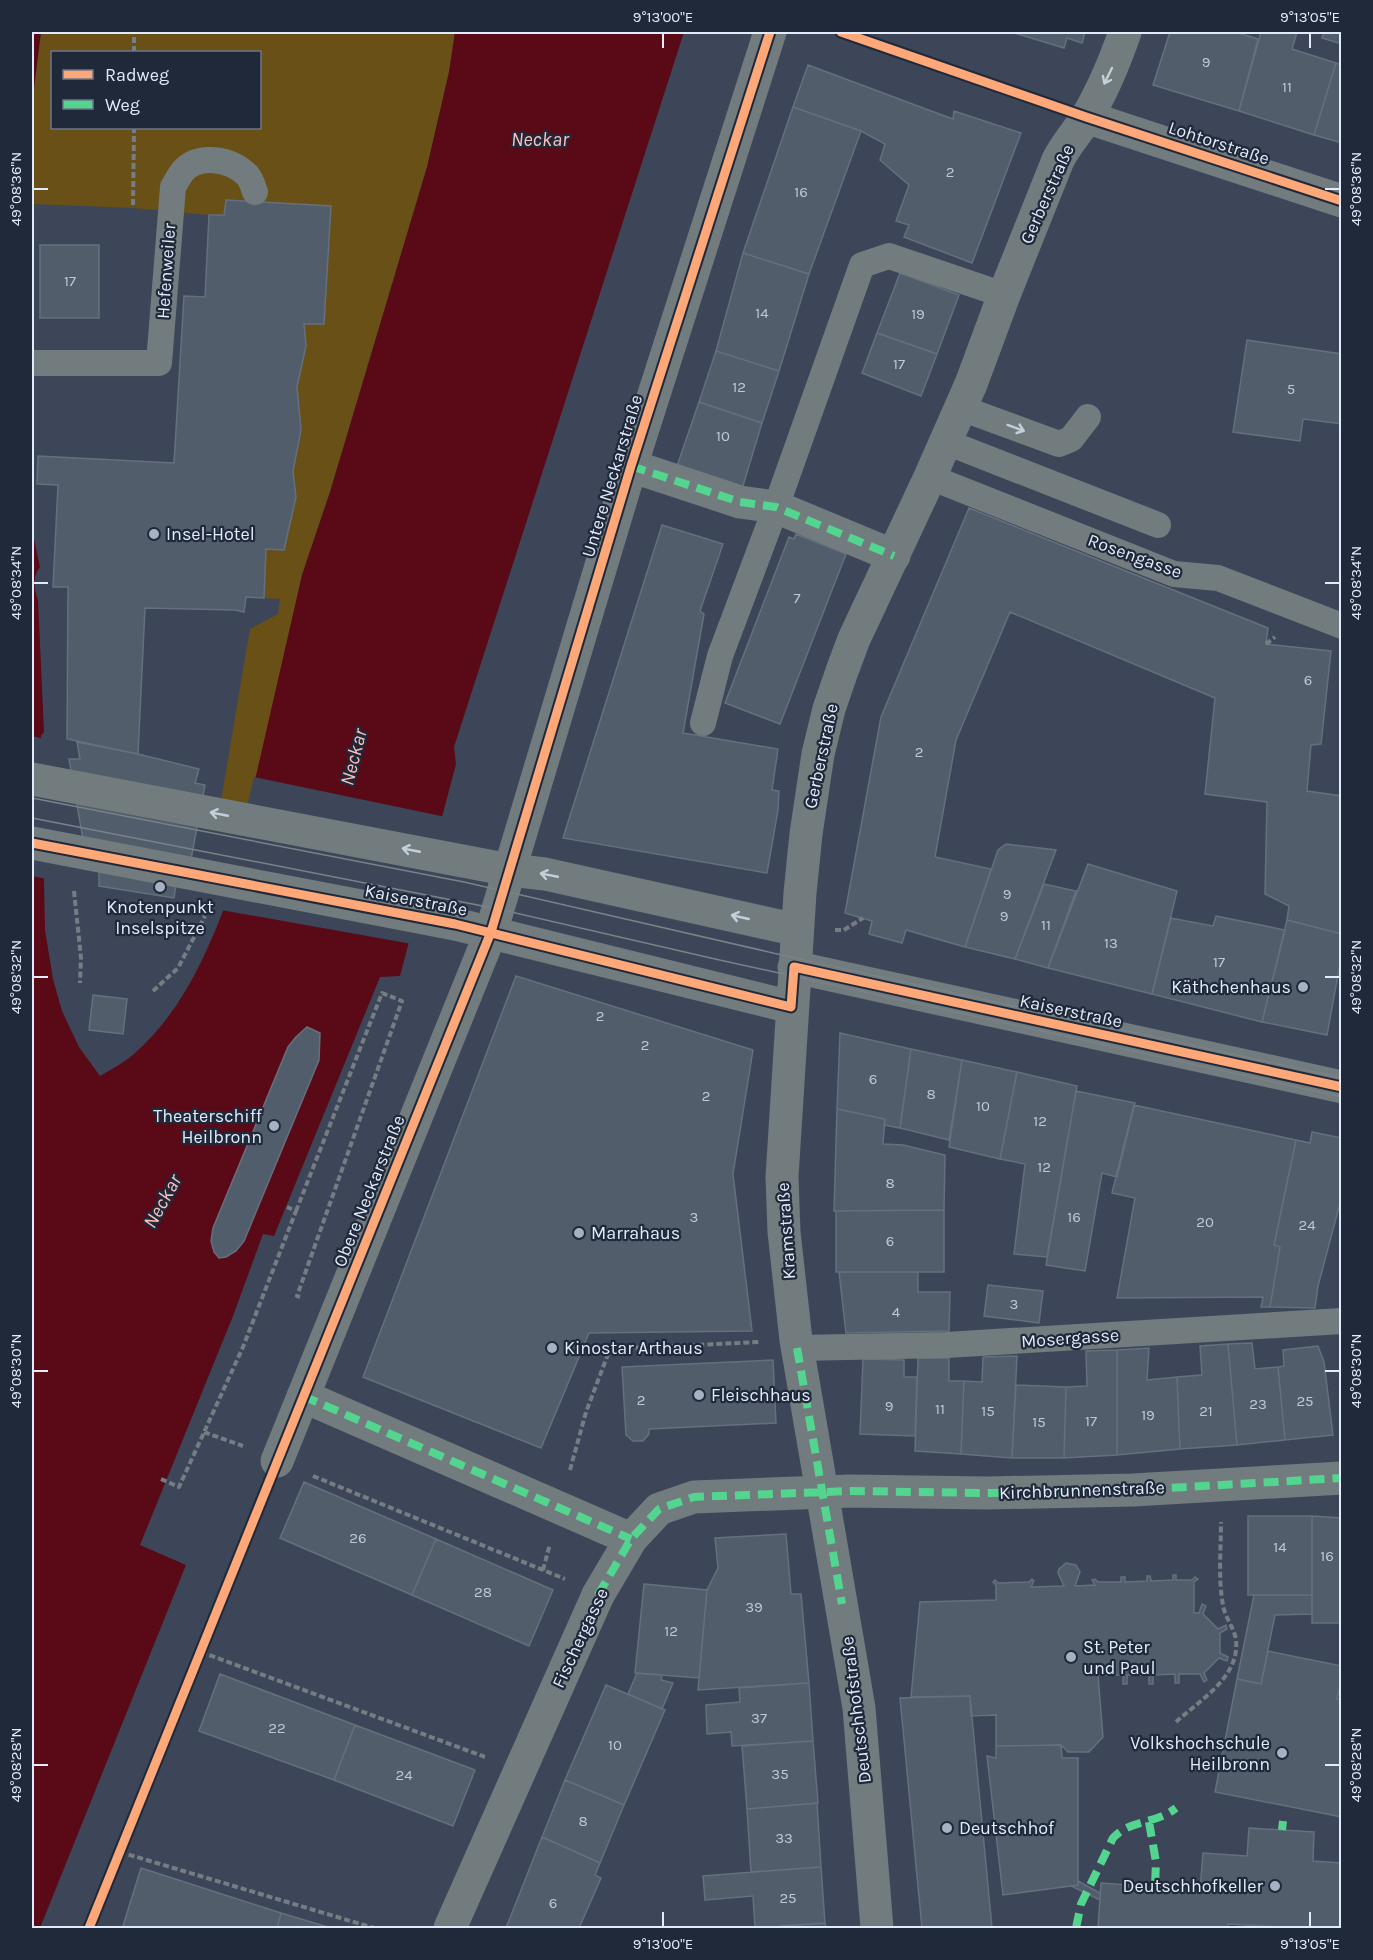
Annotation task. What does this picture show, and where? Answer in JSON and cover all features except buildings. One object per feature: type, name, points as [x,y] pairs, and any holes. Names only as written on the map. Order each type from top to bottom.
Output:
[{"type":"street","name":"Untere Neckarstraße","points":[[491,933],[631,466],[770,32]]},
{"type":"street","name":"Gerberstraße","points":[[794,967],[811,793],[829,709],[854,639],[961,408],[1058,160],[1110,74],[1125,32]]},
{"type":"street","name":"Lohtorstraße","points":[[1086,117],[1341,201]]},
{"type":"street","points":[[631,466],[740,502],[776,507],[894,556]]},
{"type":"street","points":[[32,779],[510,870],[545,874],[797,930]]},
{"type":"street","name":"Kaiserstraße","points":[[32,843],[455,924],[791,1007]]},
{"type":"street","name":"Obere Neckarstraße","points":[[277,1461],[491,933]]},
{"type":"street","name":"Kaiserstraße","points":[[794,967],[1341,1087]]},
{"type":"street","name":"Kramstraße","points":[[794,967],[782,1202],[797,1344],[822,1492]]},
{"type":"street","points":[[303,1396],[631,1539]]},
{"type":"street","name":"Kirchbrunnenstraße","points":[[822,1492],[987,1493],[1221,1485],[1341,1478]]},
{"type":"street","name":"Fischergasse","points":[[450,1929],[598,1594],[631,1539],[659,1509],[694,1497],[822,1492]]},
{"type":"street","name":"Deutschhofstraße","points":[[822,1492],[859,1708],[877,1929]]},
{"type":"lane","name":"Hefenweiler","points":[[32,363],[159,363],[173,187],[184,170],[198,162],[215,160],[233,165],[248,176],[255,192]]},
{"type":"lane","points":[[703,723],[720,656],[862,266],[890,256],[1004,295]]},
{"type":"lane","points":[[961,408],[1059,444],[1071,439],[1088,417]]},
{"type":"lane","points":[[946,442],[1158,525]]},
{"type":"lane","name":"Rosengasse","points":[[930,477],[1174,574],[1218,578],[1341,626]]},
{"type":"lane","name":"Mosergasse","points":[[797,1344],[946,1346],[1341,1321]]},
{"type":"path","points":[[134,32],[134,51]]},
{"type":"path","points":[[133,208],[134,129]]},
{"type":"path","points":[[74,891],[81,958],[80,983]]},
{"type":"path","points":[[153,991],[178,968],[205,916]]},
{"type":"path","points":[[831,930],[844,930],[863,918]]},
{"type":"path","points":[[161,1479],[179,1487],[243,1347],[382,993],[402,1001],[297,1296],[338,1311]]},
{"type":"path","points":[[288,1207],[296,1211]]},
{"type":"path","points":[[543,1570],[586,1412],[610,1349],[797,1344]]},
{"type":"path","points":[[204,1432],[228,1440]]},
{"type":"path","points":[[277,1461],[598,1594]]},
{"type":"path","points":[[1176,1722],[1226,1677],[1235,1653],[1235,1637],[1231,1623],[1225,1614],[1222,1600],[1221,1485]]},
{"type":"path","points":[[201,1652],[520,1770]]},
{"type":"path","points":[[120,1852],[374,1929]]},
{"type":"shaded area","points":[[41,32],[455,32],[449,72],[427,167],[330,492],[302,575],[246,829],[217,824],[250,629],[278,614],[280,599],[264,598],[266,549],[284,550],[296,498],[293,471],[301,430],[297,387],[306,346],[304,324],[324,324],[331,206],[209,215],[133,208],[32,204],[34,113],[32,112]]},
{"type":"water","points":[[32,32],[41,32],[32,104]]},
{"type":"water","name":"Neckar","points":[[455,32],[684,32],[454,747],[456,764],[400,976],[380,977],[274,1236],[263,1234],[233,1316],[140,1545],[186,1565],[40,1928],[32,1928],[32,353],[34,539],[40,567],[35,583],[38,600],[44,732],[41,736],[45,930],[53,979],[62,1011],[79,1047],[100,1076],[135,1053],[152,1037],[179,1001],[211,941],[228,898],[302,575],[330,492],[427,167],[449,72]],"holes":[[[307,1027],[320,1033],[319,1060],[236,1251],[219,1258],[214,1252],[211,1241],[288,1047]]]},
{"type":"pier","points":[[32,736],[44,739],[47,879],[32,876]]},
{"type":"pier","points":[[254,777],[446,817],[412,944],[221,910]]},
{"type":"tram line","points":[[32,798],[464,882],[795,958],[1342,1078]]},
{"type":"tram line","points":[[32,818],[498,909],[1342,1097]]},
{"type":"marked path","points":[[631,466],[740,502],[776,507],[894,556]]},
{"type":"marked path","points":[[797,1348],[842,1604]]},
{"type":"marked path","points":[[303,1396],[631,1539]]},
{"type":"marked path","points":[[598,1595],[631,1539],[659,1509],[694,1497],[850,1491],[987,1493],[1133,1490],[1342,1478]]},
{"type":"marked path","points":[[1076,1928],[1081,1904],[1113,1838],[1127,1828],[1159,1817],[1176,1808]]},
{"type":"marked path","points":[[1282,1830],[1283,1821]]},
{"type":"marked path","points":[[1149,1822],[1156,1862],[1155,1886]]},
{"type":"cycle path","points":[[89,1928],[491,932],[631,466],[770,32]]},
{"type":"cycle path","points":[[841,32],[1086,117],[1342,201]]},
{"type":"cycle path","points":[[32,843],[455,924],[791,1007],[794,967],[1342,1087]]},
{"type":"place","name":"Insel-Hotel","points":[[154,534]]},
{"type":"place","name":"Knotenpunkt Inselspitze","points":[[160,887]]},
{"type":"place","name":"Käthchenhaus","points":[[1303,987]]},
{"type":"place","name":"Theaterschiff Heilbronn","points":[[274,1126]]},
{"type":"place","name":"Marrahaus","points":[[579,1233]]},
{"type":"place","name":"Kinostar Arthaus","points":[[552,1348]]},
{"type":"place","name":"Fleischhaus","points":[[699,1395]]},
{"type":"place","name":"St. Peter und Paul","points":[[1071,1657]]},
{"type":"place","name":"Volkshochschule Heilbronn","points":[[1282,1753]]},
{"type":"place","name":"Deutschhof","points":[[947,1828]]},
{"type":"place","name":"Deutschhofkeller","points":[[1275,1886]]}]
